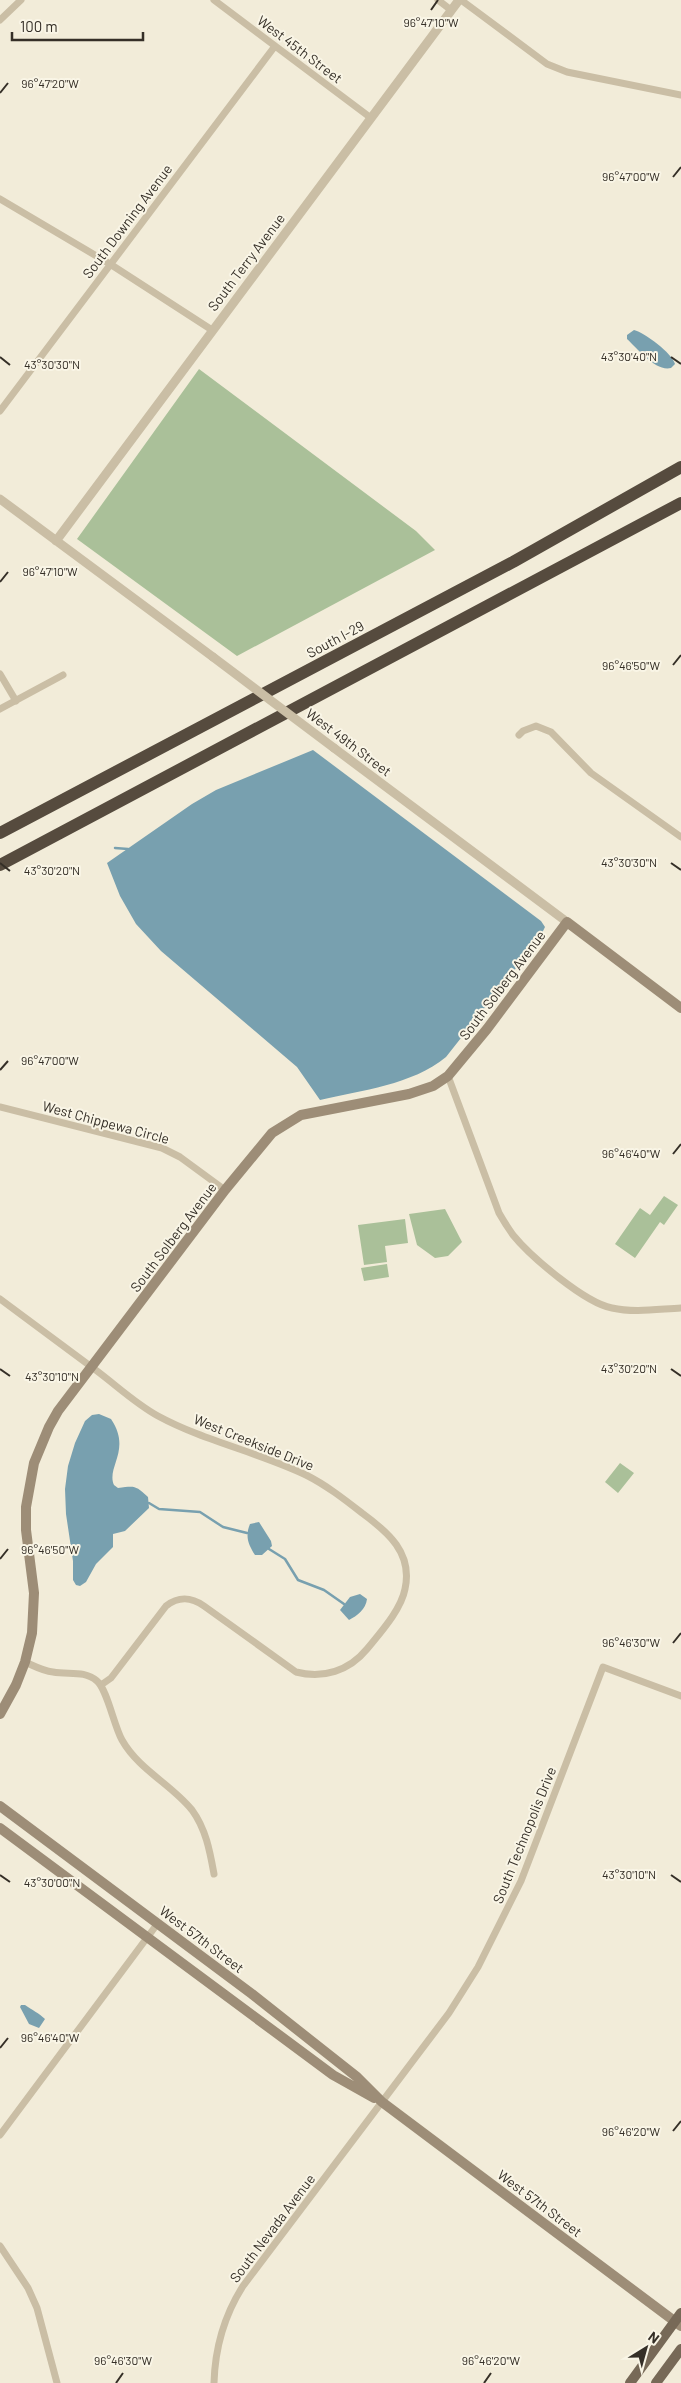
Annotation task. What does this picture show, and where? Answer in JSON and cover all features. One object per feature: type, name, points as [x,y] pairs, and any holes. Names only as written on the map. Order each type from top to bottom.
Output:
[{"type":"highway","name":"South I-29","points":[[0,833],[513,562],[681,467]]},
{"type":"highway","points":[[0,865],[681,503]]},
{"type":"main road","name":"West 49th Street","points":[[567,922],[681,1008]]},
{"type":"main road","name":"South Solberg Avenue","points":[[0,1714],[16,1685],[25,1662],[32,1632],[34,1593],[26,1530],[26,1507],[34,1463],[54,1419],[91,1367],[225,1190],[272,1133],[294,1118],[316,1110],[409,1094],[433,1086],[448,1076],[487,1029],[567,922]]},
{"type":"main road","name":"West 57th Street","points":[[0,1806],[158,1923],[320,2048],[382,2102],[679,2320]]},
{"type":"main road","name":"West 57th Street","points":[[0,1828],[333,2075],[360,2092],[382,2102]]},
{"type":"main road","points":[[630,2383],[679,2320]]},
{"type":"main road","points":[[656,2383],[681,2349]]},
{"type":"street","points":[[0,20],[21,0]]},
{"type":"street","name":"West 45th Street","points":[[214,0],[371,118]]},
{"type":"street","points":[[438,0],[451,10]]},
{"type":"street","points":[[460,0],[547,64],[567,72],[681,95]]},
{"type":"street","name":"South Terry Avenue","points":[[56,541],[460,0]]},
{"type":"street","name":"South Downing Avenue","points":[[0,411],[275,46]]},
{"type":"street","points":[[0,199],[110,264],[212,330]]},
{"type":"street","name":"West 49th Street","points":[[0,499],[213,656],[567,922]]},
{"type":"street","points":[[0,674],[16,701]]},
{"type":"street","points":[[0,709],[62,675]]},
{"type":"street","points":[[519,734],[536,726],[551,732],[591,773],[681,837]]},
{"type":"street","points":[[448,1076],[498,1212],[508,1229],[523,1246],[581,1294],[601,1305],[634,1310],[681,1308]]},
{"type":"street","name":"West Chippewa Circle","points":[[0,1107],[162,1148],[180,1157],[225,1190]]},
{"type":"street","points":[[0,1299],[91,1367]]},
{"type":"street","name":"West Creekside Drive","points":[[91,1367],[162,1418],[298,1472],[330,1489],[390,1535],[402,1551],[407,1572],[405,1589],[398,1606],[358,1659],[338,1671],[313,1676],[296,1672],[198,1602],[186,1598],[170,1603],[161,1611],[111,1678],[102,1685]]},
{"type":"street","points":[[25,1662],[52,1672],[88,1676],[102,1685],[115,1725],[129,1750],[144,1766],[180,1797],[195,1816],[206,1839],[214,1874]]},
{"type":"street","name":"South Technopolis Drive","points":[[382,2102],[449,2013],[492,1942],[522,1881],[603,1667],[681,1696]]},
{"type":"street","points":[[0,2136],[158,1923]]},
{"type":"street","name":"South Nevada Avenue","points":[[214,2383],[220,2333],[234,2300],[382,2102]]},
{"type":"street","points":[[0,2246],[18,2270],[37,2308],[57,2383]]},
{"type":"green space","points":[[199,369],[416,531],[435,550],[237,656],[77,539]]},
{"type":"green space","points":[[664,1196],[678,1205],[664,1225],[660,1222],[635,1258],[615,1244],[640,1208],[650,1215]]},
{"type":"green space","points":[[445,1209],[462,1242],[448,1256],[435,1258],[417,1245],[409,1214]]},
{"type":"green space","points":[[405,1219],[408,1243],[385,1246],[387,1262],[364,1265],[358,1225]]},
{"type":"green space","points":[[387,1264],[389,1277],[364,1281],[361,1268]]},
{"type":"green space","points":[[620,1463],[634,1473],[618,1493],[605,1482]]},
{"type":"water","points":[[634,330],[658,344],[669,354],[675,364],[671,368],[659,367],[648,359],[627,339],[627,335]]},
{"type":"water","points":[[313,750],[541,921],[545,927],[539,939],[446,1057],[418,1074],[402,1080],[320,1100],[297,1067],[161,951],[136,924],[120,896],[107,863],[192,804],[216,790]]},
{"type":"water","points":[[99,1414],[111,1419],[117,1430],[119,1449],[112,1478],[114,1485],[118,1488],[137,1488],[148,1497],[149,1508],[125,1531],[113,1534],[113,1547],[96,1564],[86,1582],[80,1586],[76,1585],[73,1580],[73,1561],[66,1514],[65,1489],[68,1466],[75,1443],[85,1421],[92,1415]]},
{"type":"water","points":[[259,1522],[271,1541],[272,1546],[262,1555],[255,1555],[249,1544],[248,1532],[250,1524]]},
{"type":"water","points":[[360,1594],[367,1599],[365,1606],[349,1620],[340,1610],[350,1597]]},
{"type":"water","points":[[25,2005],[45,2019],[39,2028],[29,2024],[20,2007]]},
{"type":"waterway","points":[[115,848],[128,849]]},
{"type":"waterway","points":[[149,1503],[159,1509],[200,1512],[223,1527],[247,1533]]},
{"type":"waterway","points":[[269,1549],[285,1559],[298,1580],[324,1590],[344,1604]]}]
